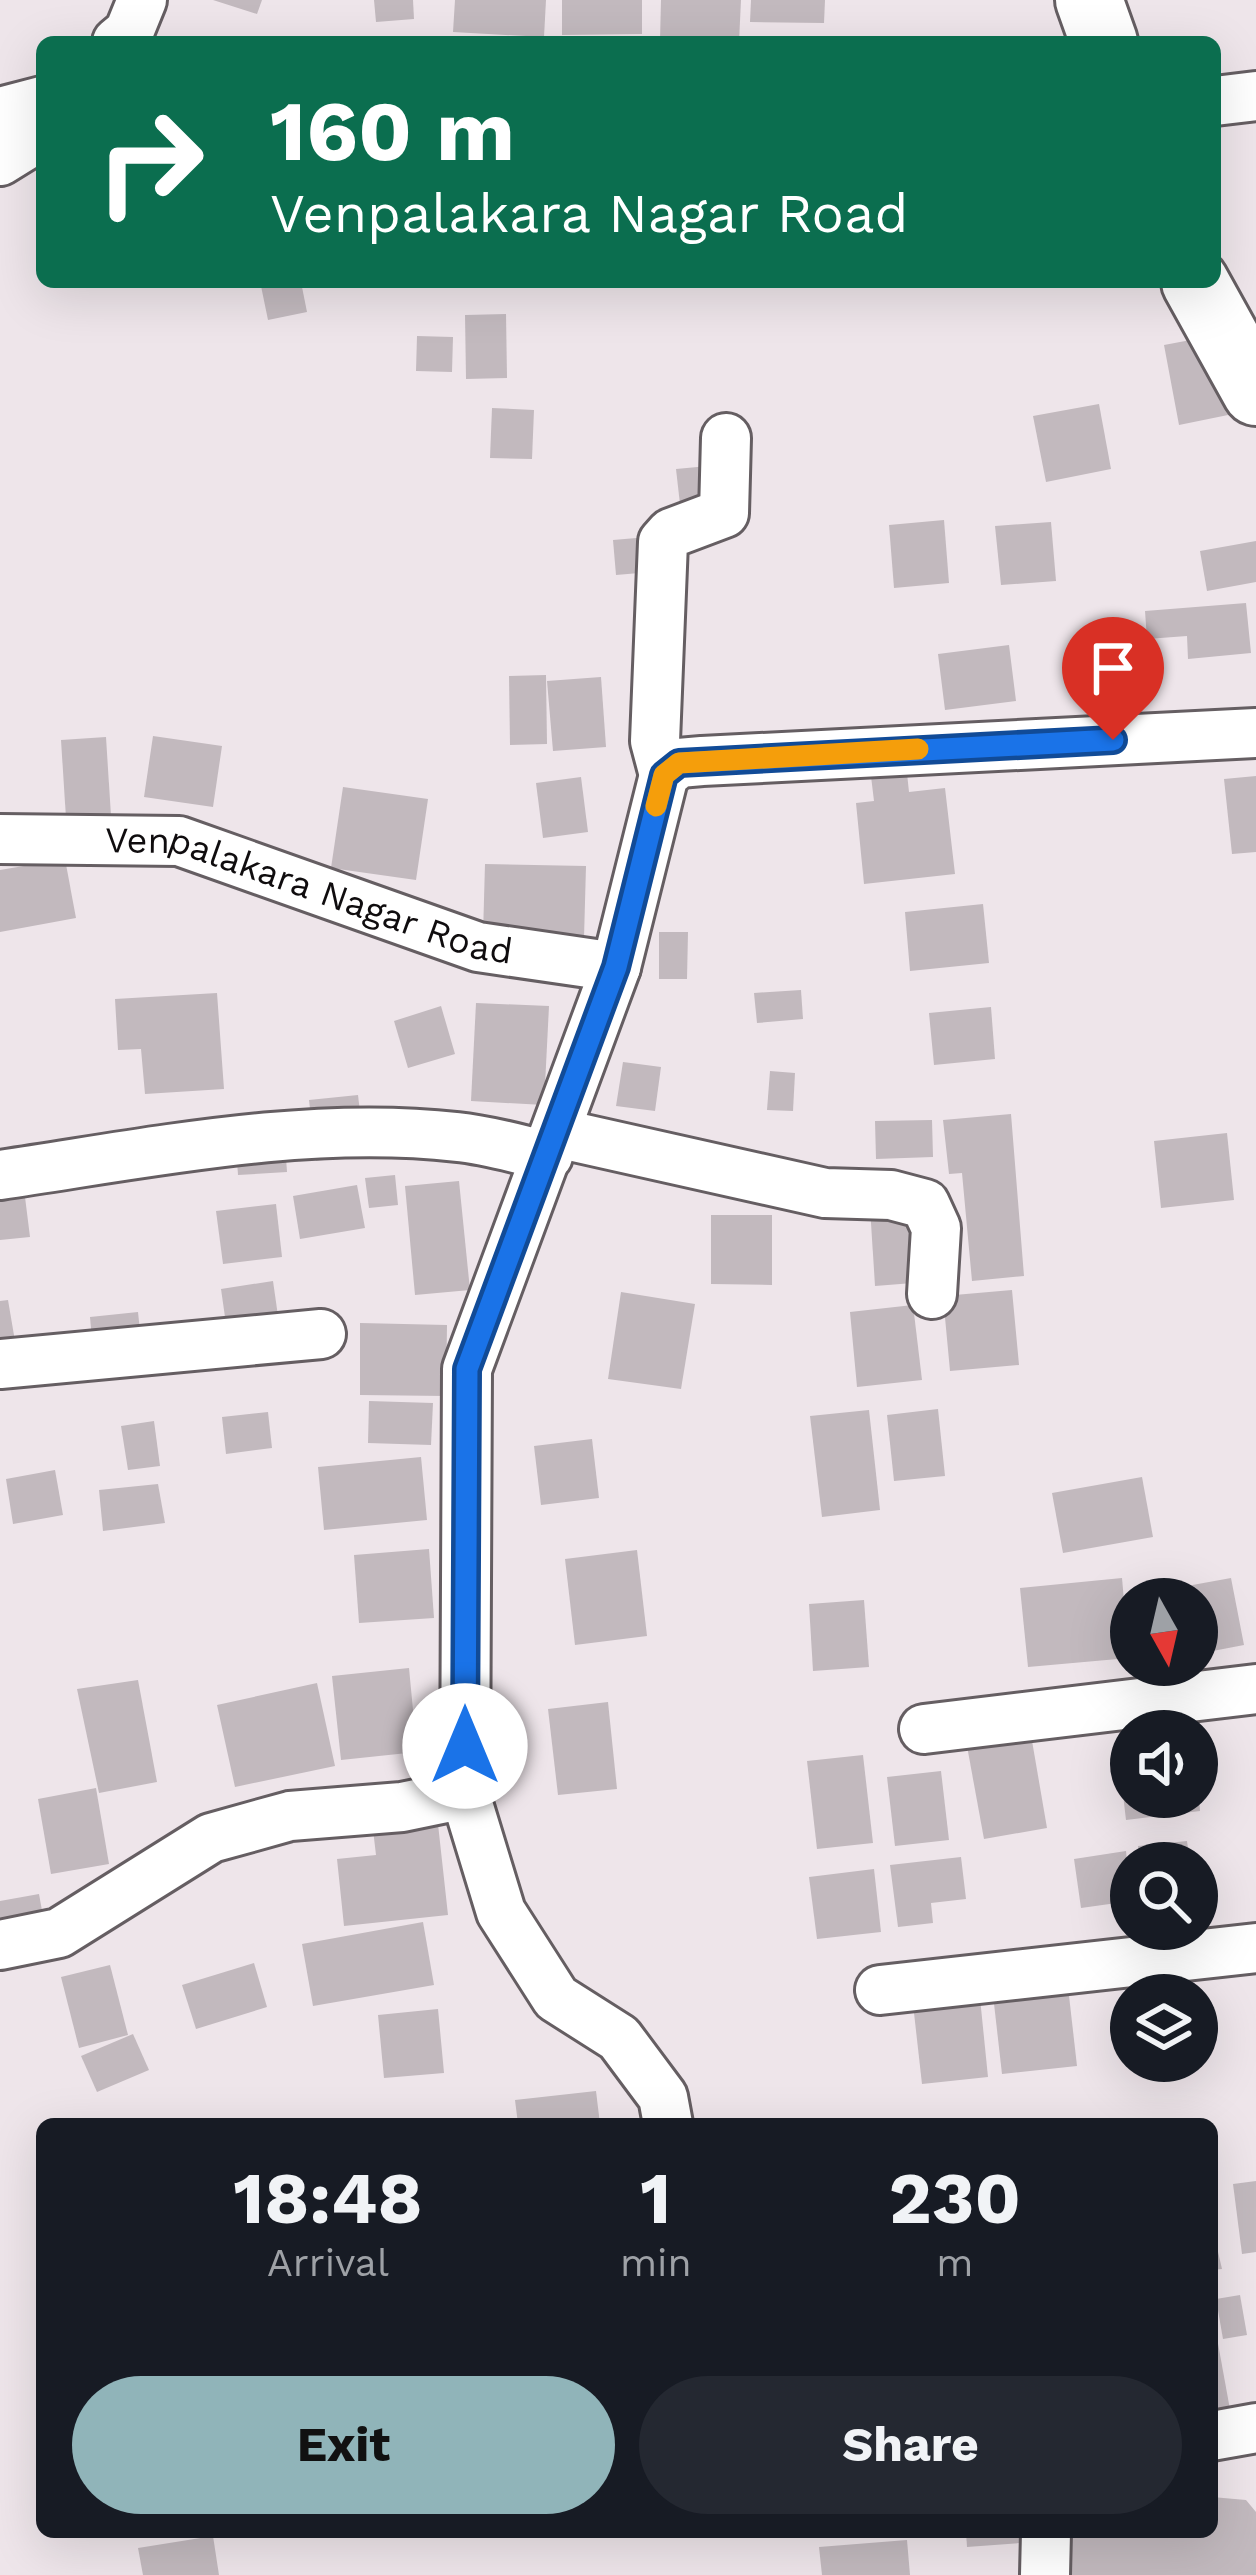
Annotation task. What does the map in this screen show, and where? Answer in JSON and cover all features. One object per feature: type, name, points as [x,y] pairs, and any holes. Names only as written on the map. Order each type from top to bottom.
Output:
[{"type":"main road","points":[[1089,0],[1102,36]]},
{"type":"main road","points":[[1198,288],[1256,392]]},
{"type":"street","points":[[124,36],[142,0]]},
{"type":"street","points":[[1221,100],[1256,96]]},
{"type":"street","points":[[0,112],[36,102]]},
{"type":"street","points":[[0,161],[36,139]]},
{"type":"street","points":[[667,2118],[663,2097],[619,2038],[556,1998],[501,1912],[465,1794],[467,1369],[616,967],[664,775],[655,741],[663,542],[671,533],[724,513],[726,439]]},
{"type":"street","points":[[664,775],[679,763],[702,761],[1256,733]]},
{"type":"street","name":"Venpalakara Nagar Road","points":[[0,839],[178,841],[478,947],[616,967]]},
{"type":"street","points":[[0,1174],[222,1142],[383,1133],[552,1144],[824,1193],[891,1195],[925,1204],[936,1228],[932,1294]]},
{"type":"street","points":[[0,1364],[321,1334]]},
{"type":"street","points":[[924,1729],[1256,1690]]},
{"type":"street","points":[[0,1945],[59,1933],[211,1838],[290,1816],[403,1807],[465,1794]]},
{"type":"street","points":[[880,1990],[1256,1948]]},
{"type":"street","points":[[1218,2435],[1256,2428]]},
{"type":"street","points":[[1045,2575],[1046,2538]]},
{"type":"building","points":[[213,0],[262,0],[257,14]]},
{"type":"building","points":[[374,0],[413,0],[414,19],[376,22]]},
{"type":"building","points":[[455,0],[546,0],[544,36],[453,32]]},
{"type":"building","points":[[562,0],[642,0],[642,34],[562,35]]},
{"type":"building","points":[[661,0],[741,0],[739,36],[660,36]]},
{"type":"building","points":[[751,0],[825,0],[824,23],[750,22]]},
{"type":"building","points":[[261,288],[302,288],[307,312],[268,320]]},
{"type":"building","points":[[506,314],[507,378],[466,379],[465,315]]},
{"type":"building","points":[[417,336],[453,337],[452,372],[416,371]]},
{"type":"building","points":[[1212,336],[1228,415],[1179,425],[1164,345]]},
{"type":"building","points":[[1099,404],[1111,469],[1046,482],[1033,416]]},
{"type":"building","points":[[492,408],[534,410],[532,459],[490,458]]},
{"type":"building","points":[[719,465],[724,508],[681,513],[676,469]]},
{"type":"building","points":[[944,520],[949,583],[894,588],[889,525]]},
{"type":"building","points":[[1051,522],[1056,581],[1001,585],[995,526]]},
{"type":"building","points":[[648,537],[651,572],[616,575],[613,540]]},
{"type":"building","points":[[1256,541],[1256,582],[1207,591],[1200,551]]},
{"type":"building","points":[[1246,603],[1251,653],[1188,659],[1187,636],[1147,639],[1145,611]]},
{"type":"building","points":[[1009,645],[1016,701],[945,710],[938,654]]},
{"type":"building","points":[[546,675],[547,744],[510,745],[509,676]]},
{"type":"building","points":[[601,677],[606,747],[553,751],[547,681]]},
{"type":"building","points":[[153,736],[222,746],[213,807],[144,797]]},
{"type":"building","points":[[106,737],[111,816],[66,818],[61,740]]},
{"type":"building","points":[[906,764],[909,792],[945,788],[955,874],[864,884],[856,803],[874,801],[870,768]]},
{"type":"building","points":[[1256,776],[1256,852],[1232,854],[1224,779]]},
{"type":"building","points":[[581,777],[588,832],[543,838],[536,783]]},
{"type":"building","points":[[343,787],[428,799],[416,880],[331,868]]},
{"type":"building","points":[[65,859],[76,918],[0,932],[0,870]]},
{"type":"building","points":[[485,864],[586,866],[584,938],[483,935]]},
{"type":"building","points":[[983,904],[989,963],[910,971],[905,912]]},
{"type":"building","points":[[659,932],[688,932],[687,979],[659,979]]},
{"type":"building","points":[[801,990],[803,1019],[757,1023],[754,993]]},
{"type":"building","points":[[217,993],[224,1089],[145,1094],[141,1049],[118,1050],[115,999]]},
{"type":"building","points":[[476,1003],[549,1006],[544,1105],[471,1101]]},
{"type":"building","points":[[441,1006],[455,1054],[408,1068],[394,1021]]},
{"type":"building","points":[[991,1007],[995,1059],[934,1065],[929,1013]]},
{"type":"building","points":[[623,1062],[661,1067],[655,1111],[616,1106]]},
{"type":"building","points":[[770,1071],[795,1073],[793,1111],[767,1110]]},
{"type":"building","points":[[358,1095],[365,1155],[316,1161],[309,1100]]},
{"type":"building","points":[[283,1113],[287,1172],[238,1175],[234,1117]]},
{"type":"building","points":[[1011,1114],[1024,1276],[972,1281],[962,1173],[949,1174],[943,1120]]},
{"type":"building","points":[[932,1120],[933,1157],[876,1159],[875,1121]]},
{"type":"building","points":[[1227,1133],[1234,1200],[1161,1208],[1154,1141]]},
{"type":"building","points":[[395,1175],[398,1205],[369,1208],[365,1178]]},
{"type":"building","points":[[459,1181],[470,1290],[415,1295],[405,1186]]},
{"type":"building","points":[[357,1185],[365,1228],[300,1239],[293,1196]]},
{"type":"building","points":[[24,1189],[30,1237],[0,1240],[0,1192]]},
{"type":"building","points":[[276,1204],[282,1257],[223,1264],[216,1211]]},
{"type":"building","points":[[909,1205],[913,1283],[875,1286],[870,1207]]},
{"type":"building","points":[[711,1215],[772,1215],[772,1285],[711,1284]]},
{"type":"building","points":[[273,1281],[281,1337],[229,1345],[221,1289]]},
{"type":"building","points":[[1012,1290],[1019,1365],[950,1371],[943,1296]]},
{"type":"building","points":[[621,1292],[695,1304],[681,1389],[608,1379]]},
{"type":"building","points":[[8,1300],[16,1347],[0,1350],[0,1301]]},
{"type":"building","points":[[913,1305],[922,1380],[857,1387],[850,1312]]},
{"type":"building","points":[[138,1312],[144,1369],[95,1374],[90,1317]]},
{"type":"building","points":[[360,1323],[447,1325],[446,1396],[360,1395]]},
{"type":"building","points":[[369,1401],[433,1403],[431,1445],[368,1443]]},
{"type":"building","points":[[938,1409],[945,1476],[894,1481],[887,1415]]},
{"type":"building","points":[[869,1410],[880,1510],[822,1517],[810,1416]]},
{"type":"building","points":[[268,1412],[272,1448],[226,1454],[222,1417]]},
{"type":"building","points":[[154,1421],[160,1466],[128,1470],[121,1426]]},
{"type":"building","points":[[592,1439],[599,1498],[541,1505],[534,1446]]},
{"type":"building","points":[[421,1457],[427,1520],[324,1530],[318,1467]]},
{"type":"building","points":[[55,1470],[63,1515],[13,1524],[6,1479]]},
{"type":"building","points":[[1142,1477],[1153,1537],[1063,1553],[1052,1493]]},
{"type":"building","points":[[158,1484],[165,1523],[103,1531],[99,1490]]},
{"type":"building","points":[[429,1549],[434,1618],[359,1623],[354,1555]]},
{"type":"building","points":[[637,1550],[647,1636],[575,1645],[565,1559]]},
{"type":"building","points":[[1231,1578],[1244,1645],[1218,1650],[1218,1580]]},
{"type":"building","points":[[1110,1579],[1110,1660],[1028,1667],[1020,1588]]},
{"type":"building","points":[[864,1600],[869,1667],[813,1671],[809,1604]]},
{"type":"building","points":[[409,1668],[417,1752],[341,1760],[332,1676]]},
{"type":"building","points":[[138,1680],[157,1782],[99,1793],[77,1689]]},
{"type":"building","points":[[317,1683],[335,1766],[235,1787],[217,1705]]},
{"type":"building","points":[[608,1702],[617,1789],[558,1795],[548,1709]]},
{"type":"building","points":[[1031,1735],[1047,1828],[984,1839],[967,1746]]},
{"type":"building","points":[[863,1755],[873,1843],[817,1849],[807,1761]]},
{"type":"building","points":[[941,1771],[949,1840],[895,1846],[887,1777]]},
{"type":"building","points":[[96,1788],[109,1864],[51,1874],[38,1799]]},
{"type":"building","points":[[437,1815],[448,1915],[344,1926],[337,1859],[376,1855],[372,1821]]},
{"type":"building","points":[[1110,1853],[1110,1904],[1081,1908],[1074,1859]]},
{"type":"building","points":[[961,1857],[966,1899],[931,1903],[933,1923],[898,1927],[890,1865]]},
{"type":"building","points":[[874,1869],[881,1932],[817,1939],[809,1877]]},
{"type":"building","points":[[39,1894],[45,1927],[0,1933],[0,1901]]},
{"type":"building","points":[[423,1922],[434,1985],[313,2006],[302,1944]]},
{"type":"building","points":[[254,1963],[267,2007],[196,2029],[182,1985]]},
{"type":"building","points":[[110,1965],[128,2035],[79,2048],[61,1977]]},
{"type":"building","points":[[1067,1978],[1077,2066],[1002,2074],[992,1986]]},
{"type":"building","points":[[980,1998],[988,2077],[922,2084],[913,2004]]},
{"type":"building","points":[[438,2009],[444,2073],[384,2078],[378,2015]]},
{"type":"building","points":[[133,2034],[149,2070],[97,2092],[81,2056]]},
{"type":"building","points":[[596,2091],[599,2118],[517,2118],[515,2100]]},
{"type":"building","points":[[1256,2181],[1256,2252],[1242,2254],[1233,2184]]},
{"type":"building","points":[[1240,2295],[1247,2335],[1223,2339],[1218,2299]]},
{"type":"building","points":[[1218,2344],[1231,2415],[1218,2417]]},
{"type":"building","points":[[1218,2498],[1246,2500],[1256,2512],[1256,2575],[1069,2575],[1066,2538],[1218,2538]]},
{"type":"building","points":[[213,2538],[219,2575],[143,2575],[138,2548]]},
{"type":"building","points":[[966,2538],[1020,2538],[1020,2543],[967,2547]]},
{"type":"building","points":[[907,2540],[910,2575],[822,2575],[819,2547]]},
{"type":"slow traffic","points":[[656,806],[664,775],[679,763],[918,749]]},
{"type":"route","points":[[465,1746],[467,1369],[616,967],[664,775],[679,763],[702,761],[1113,740]]}]
